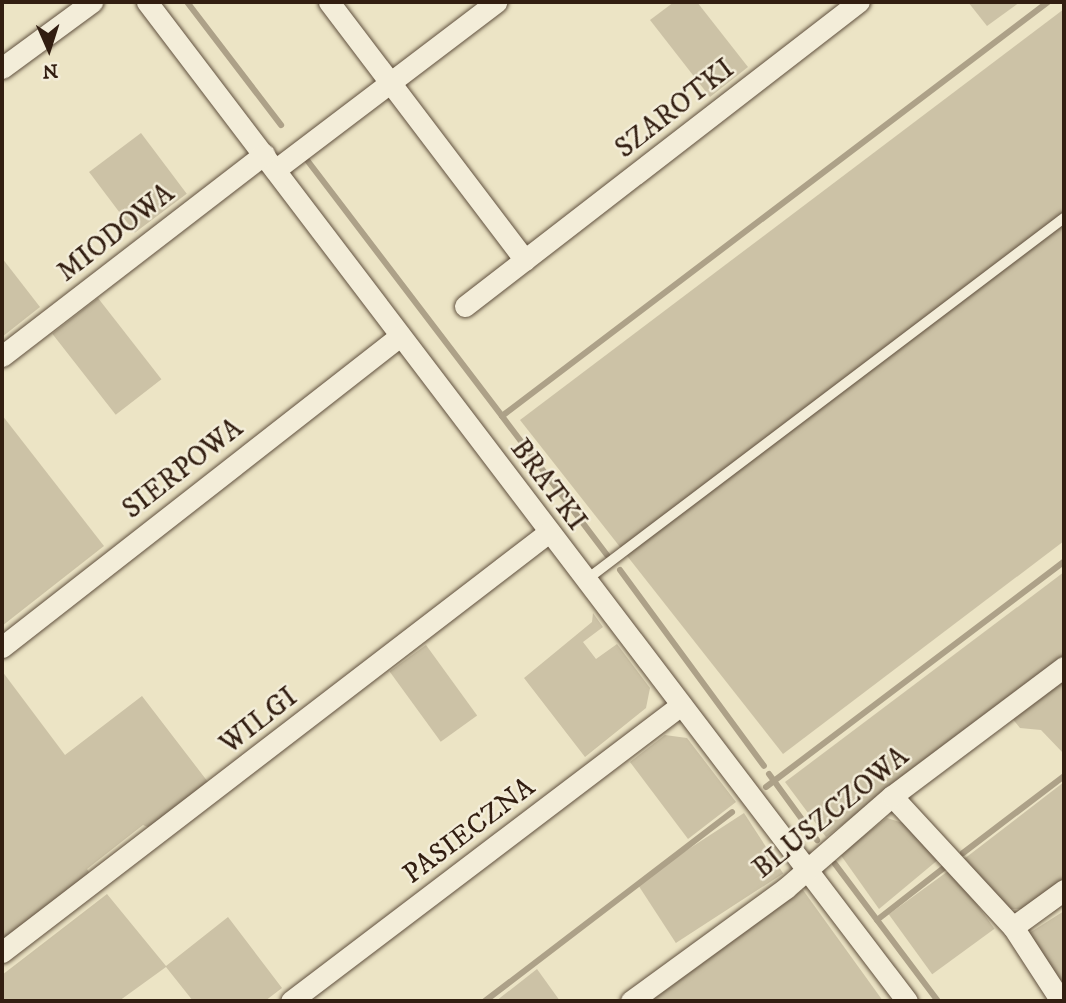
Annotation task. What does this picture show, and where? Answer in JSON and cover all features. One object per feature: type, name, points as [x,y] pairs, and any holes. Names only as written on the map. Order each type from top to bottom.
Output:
[{"type":"street","points":[[2,68],[92,2]]},
{"type":"street","name":"BRATKI","points":[[146,2],[904,1000]]},
{"type":"street","points":[[329,2],[525,260]]},
{"type":"street","name":"MIODOWA","points":[[2,356],[270,162],[390,83],[496,2]]},
{"type":"street","name":"SZAROTKI","points":[[465,306],[859,2]]},
{"type":"street","name":"SIERPOWA","points":[[2,647],[400,336]]},
{"type":"street","name":"WILGI","points":[[2,952],[549,531]]},
{"type":"street","name":"BLUSZCZOWA","points":[[631,1001],[786,888],[805,867],[892,796],[1064,667]]},
{"type":"street","name":"PASIECZNA","points":[[291,1001],[681,705]]},
{"type":"street","points":[[892,796],[1013,927],[1061,1001]]},
{"type":"street","points":[[1013,927],[1064,890]]},
{"type":"lane","points":[[586,580],[1064,218]]},
{"type":"shaded area","points":[[674,2],[697,2],[748,67],[710,97],[650,20]]},
{"type":"shaded area","points":[[968,2],[1020,2],[987,26]]},
{"type":"shaded area","points":[[1064,9],[1064,541],[783,754],[520,420]]},
{"type":"shaded area","points":[[141,133],[187,194],[135,233],[89,172]]},
{"type":"shaded area","points":[[2,258],[40,307],[2,337]]},
{"type":"shaded area","points":[[98,298],[161,379],[116,415],[52,334]]},
{"type":"shaded area","points":[[2,415],[104,546],[2,626]]},
{"type":"shaded area","points":[[1064,572],[1064,658],[826,837],[785,782]]},
{"type":"shaded area","points":[[593,613],[603,627],[583,642],[596,659],[617,644],[650,688],[646,708],[585,757],[524,678],[592,622]]},
{"type":"shaded area","points":[[426,645],[477,715],[441,742],[390,671]]},
{"type":"shaded area","points":[[2,671],[65,755],[142,696],[208,782],[150,828],[143,825],[87,869],[91,875],[2,940]]},
{"type":"shaded area","points":[[1064,679],[1064,754],[1041,730],[1020,728],[1011,717]]},
{"type":"shaded area","points":[[665,735],[687,738],[736,802],[688,839],[630,762]]},
{"type":"shaded area","points":[[1064,782],[1064,882],[1028,909],[1008,909],[964,859]]},
{"type":"shaded area","points":[[744,813],[783,873],[676,943],[637,883]]},
{"type":"shaded area","points":[[887,818],[906,824],[939,859],[879,909],[840,854]]},
{"type":"shaded area","points":[[951,869],[994,929],[932,974],[889,914]]},
{"type":"shaded area","points":[[802,890],[883,1001],[651,1001]]},
{"type":"shaded area","points":[[107,894],[166,966],[228,917],[282,988],[265,1001],[193,1001],[166,967],[119,1001],[2,1001],[2,975]]},
{"type":"shaded area","points":[[1064,911],[1064,989],[1023,937]]},
{"type":"shaded area","points":[[537,969],[560,1001],[496,1001]]},
{"type":"waterway","points":[[187,2],[281,125]]},
{"type":"waterway","points":[[607,555],[502,416],[1048,2]]},
{"type":"waterway","points":[[307,160],[502,416]]},
{"type":"waterway","points":[[766,787],[1064,562]]},
{"type":"waterway","points":[[620,570],[764,766]]},
{"type":"waterway","points":[[769,774],[817,840]]},
{"type":"waterway","points":[[963,853],[1064,776]]},
{"type":"waterway","points":[[485,1001],[732,812]]},
{"type":"waterway","points":[[835,864],[938,1001]]},
{"type":"waterway","points":[[877,920],[946,866]]}]
